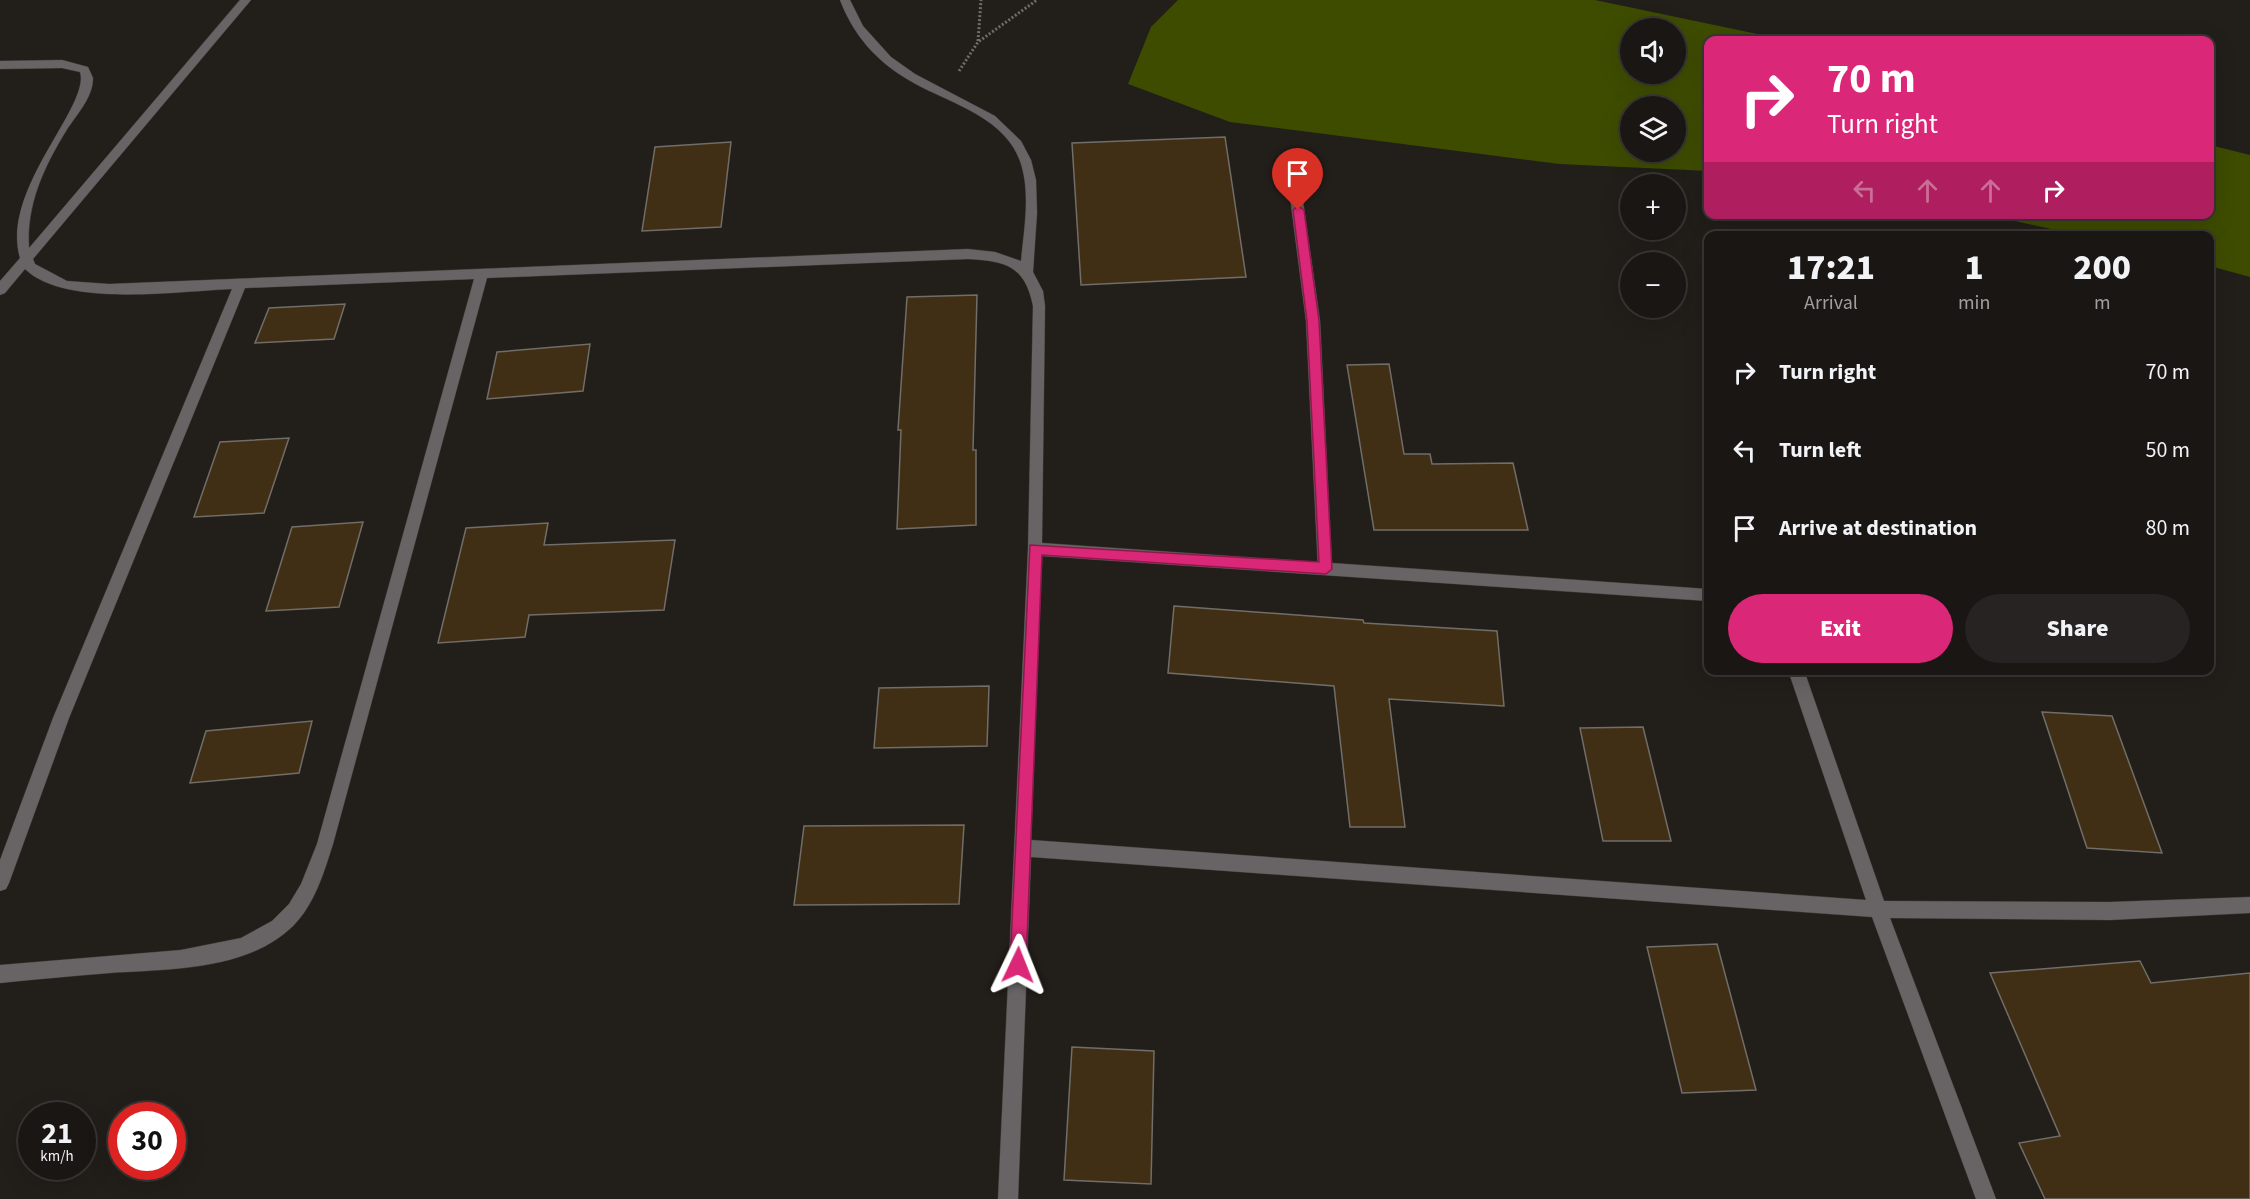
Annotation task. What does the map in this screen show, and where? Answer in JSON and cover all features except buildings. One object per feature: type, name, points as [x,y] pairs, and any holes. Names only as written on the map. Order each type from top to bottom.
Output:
[{"type":"street","points":[[0,290],[23,260],[246,0]]},
{"type":"street","points":[[845,0],[851,20],[862,36],[880,54],[914,78],[989,116],[1012,135],[1021,150],[1030,180],[1026,272]]},
{"type":"street","points":[[0,65],[62,64],[84,69],[88,76],[87,87],[80,101],[21,192],[13,215],[12,238],[23,260],[40,275],[70,287],[109,289],[968,254],[992,255],[1008,260],[1034,280],[1040,306],[1035,549],[1008,1199]]},
{"type":"street","points":[[1292,166],[1313,321],[1326,569]]},
{"type":"street","points":[[0,974],[204,957],[248,942],[279,927],[298,906],[314,876],[325,844],[482,273]]},
{"type":"street","points":[[0,883],[61,718],[240,284]]},
{"type":"street","points":[[1035,549],[1704,595]]},
{"type":"street","points":[[1798,675],[1878,909],[1986,1199]]},
{"type":"street","points":[[1023,848],[1878,909],[2110,911],[2250,905]]},
{"type":"path","points":[[978,42],[981,0]]},
{"type":"path","points":[[945,94],[978,42],[1037,0]]},
{"type":"green space","points":[[1178,0],[1595,0],[1681,18],[1620,18],[1620,84],[1686,84],[1686,19],[1767,36],[1704,36],[1704,171],[1560,164],[1230,122],[1128,84],[1151,27]]},
{"type":"green space","points":[[2214,146],[2250,155],[2250,277],[2214,267],[2214,231],[2060,231],[2006,219],[2214,219]]},
{"type":"route","points":[[1018,965],[1035,549],[1326,569],[1313,321],[1298,210]]}]
